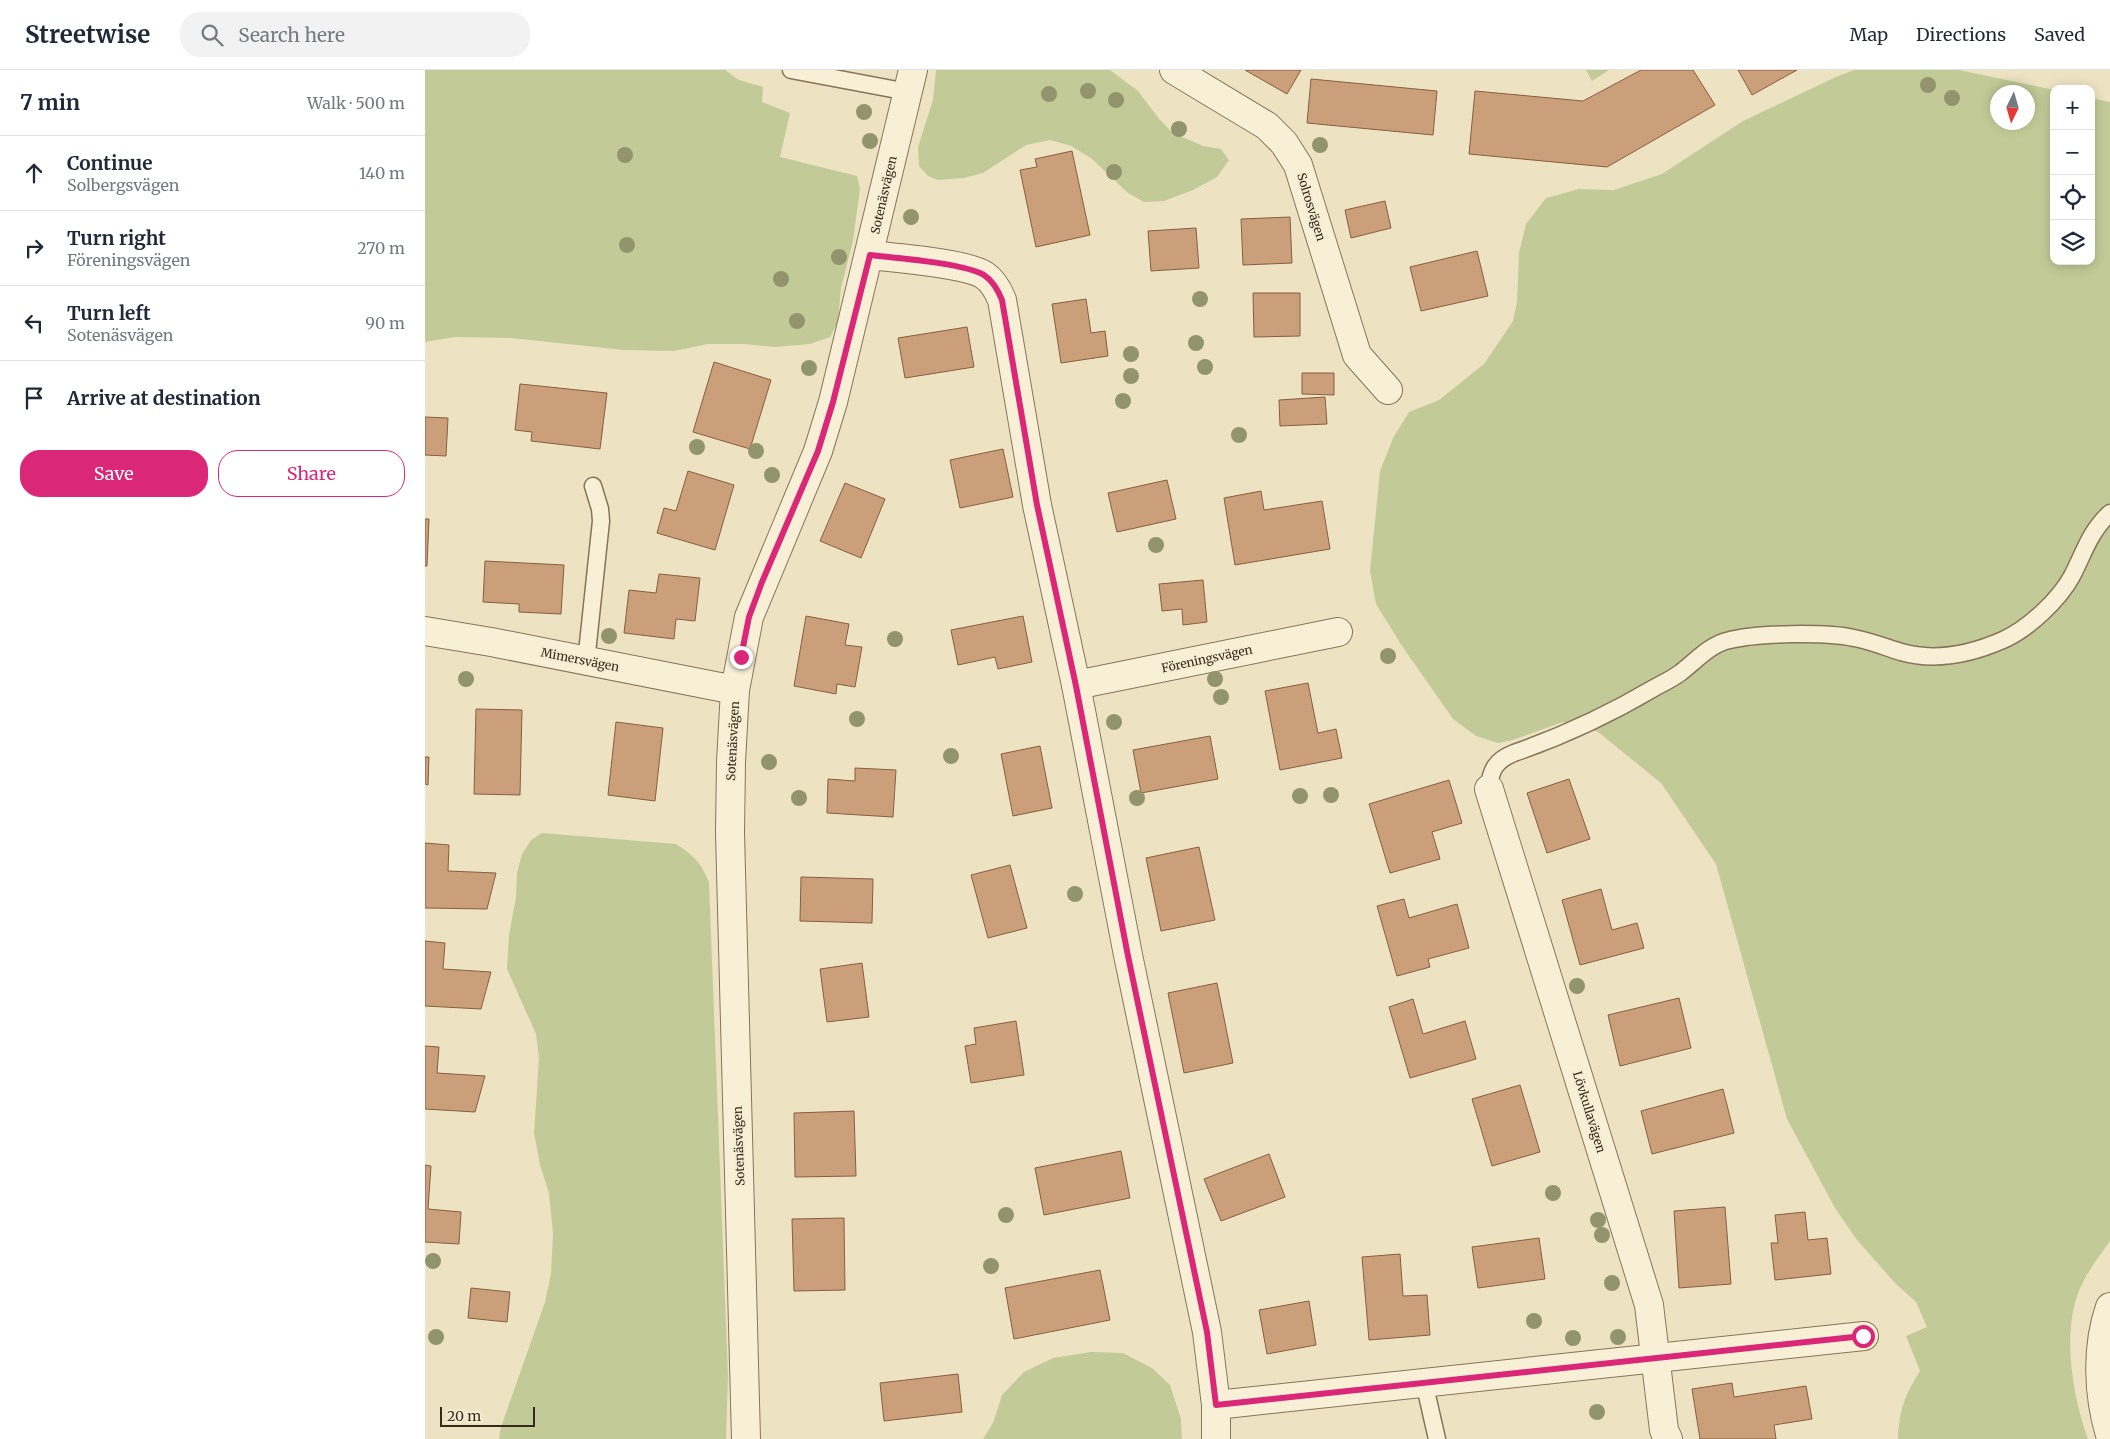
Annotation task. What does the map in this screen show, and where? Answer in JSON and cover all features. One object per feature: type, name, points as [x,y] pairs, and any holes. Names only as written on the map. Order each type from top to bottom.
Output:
[{"type":"street","name":"Solrosvägen","points":[[1174,70],[1267,126],[1284,143],[1298,165],[1357,355],[1388,390]]},
{"type":"street","name":"Sotenäsvägen","points":[[746,1439],[730,833],[735,690],[749,617],[818,451],[833,402],[870,255],[910,81]]},
{"type":"street","points":[[870,255],[963,268],[984,275],[995,285],[1002,300],[1037,505],[1076,686],[1128,956],[1207,1332],[1216,1405],[1216,1439]]},
{"type":"street","name":"Mimersvägen","points":[[425,631],[491,642],[735,690]]},
{"type":"street","name":"Föreningsvägen","points":[[1076,686],[1337,632]]},
{"type":"street","name":"Lövkullavägen","points":[[1489,789],[1649,1305],[1664,1430],[1668,1439]]},
{"type":"street","points":[[2110,1307],[2105,1321],[2101,1348],[2105,1420],[2110,1435]]},
{"type":"street","points":[[1216,1405],[1863,1336]]},
{"type":"lane","points":[[791,70],[910,81]]},
{"type":"lane","points":[[586,662],[601,520],[599,503],[593,486]]},
{"type":"lane","points":[[1489,789],[1490,775],[1496,764],[1505,756],[1558,737],[1610,712],[1680,673],[1712,647],[1729,640],[1752,637],[1825,635],[1853,638],[1903,652],[1956,656],[2006,639],[2035,619],[2051,604],[2071,578],[2097,525],[2110,512]]},
{"type":"lane","points":[[1424,1382],[1437,1439]]},
{"type":"green space","points":[[425,70],[725,70],[739,80],[763,87],[762,102],[790,113],[780,157],[857,176],[860,189],[853,241],[841,288],[838,322],[830,337],[810,344],[775,347],[744,344],[708,344],[674,351],[624,350],[511,338],[455,337],[425,342]]},
{"type":"green space","points":[[936,70],[1110,70],[1138,91],[1160,120],[1173,133],[1203,146],[1221,149],[1229,160],[1217,177],[1193,190],[1164,201],[1144,202],[1128,193],[1091,158],[1071,146],[1050,140],[1026,145],[983,173],[964,178],[938,180],[928,176],[919,166],[918,147],[933,100]]},
{"type":"green space","points":[[1586,70],[1609,70],[1592,81]]},
{"type":"green space","points":[[1854,70],[1959,70],[2030,85],[1990,85],[1990,130],[2035,130],[2035,86],[2050,89],[2050,265],[2095,265],[2095,99],[2110,102],[2110,1241],[2083,1282],[2076,1300],[2070,1339],[2073,1382],[2088,1439],[1898,1439],[1904,1403],[1910,1387],[1920,1371],[1906,1336],[1927,1327],[1916,1302],[1895,1283],[1857,1240],[1835,1208],[1787,1119],[1716,864],[1661,783],[1598,732],[1563,722],[1513,740],[1498,743],[1476,736],[1453,719],[1402,646],[1376,604],[1370,571],[1380,471],[1393,438],[1409,412],[1439,400],[1484,364],[1513,321],[1517,302],[1519,253],[1526,224],[1546,198],[1579,189],[1614,190],[1662,174],[1743,121]]},
{"type":"green space","points":[[542,833],[676,844],[697,860],[709,883],[728,1376],[726,1439],[499,1439],[501,1427],[545,1302],[551,1274],[553,1233],[549,1193],[540,1165],[534,1133],[539,1058],[536,1034],[507,969],[509,935],[516,897],[517,873],[522,854],[531,840]]},
{"type":"green space","points":[[1091,1352],[1123,1353],[1152,1368],[1170,1385],[1181,1419],[1182,1439],[983,1439],[993,1423],[1002,1395],[1024,1372],[1053,1358]]},
{"type":"building","points":[[1245,70],[1301,70],[1287,94]]},
{"type":"building","points":[[1641,70],[1693,70],[1715,105],[1607,167],[1469,154],[1475,91],[1583,101]]},
{"type":"building","points":[[1738,70],[1797,70],[1752,95]]},
{"type":"building","points":[[1311,79],[1437,91],[1433,135],[1307,123]]},
{"type":"building","points":[[1072,151],[1090,235],[1036,247],[1020,170],[1037,167],[1035,159]]},
{"type":"building","points":[[1385,201],[1391,228],[1351,238],[1345,210]]},
{"type":"building","points":[[1290,217],[1292,263],[1243,265],[1241,219]]},
{"type":"building","points":[[1196,228],[1199,268],[1151,271],[1148,231]]},
{"type":"building","points":[[1477,251],[1488,296],[1421,311],[1410,267]]},
{"type":"building","points":[[1253,293],[1300,293],[1300,336],[1254,337]]},
{"type":"building","points":[[1086,299],[1091,333],[1105,331],[1108,356],[1061,363],[1052,304]]},
{"type":"building","points":[[967,327],[974,367],[905,378],[898,338]]},
{"type":"building","points":[[714,362],[771,380],[750,449],[693,432]]},
{"type":"building","points":[[1302,373],[1334,373],[1334,395],[1302,394]]},
{"type":"building","points":[[520,384],[607,393],[600,449],[531,441],[532,432],[515,430]]},
{"type":"building","points":[[1325,397],[1327,424],[1280,426],[1279,400]]},
{"type":"building","points":[[425,417],[448,418],[446,456],[425,455]]},
{"type":"building","points":[[1003,449],[1013,497],[960,508],[950,460]]},
{"type":"building","points":[[688,471],[734,485],[715,550],[657,533],[664,508],[676,511]]},
{"type":"building","points":[[1167,480],[1176,519],[1117,532],[1108,493]]},
{"type":"building","points":[[845,483],[885,499],[861,558],[820,541]]},
{"type":"building","points":[[1261,491],[1264,510],[1322,501],[1330,549],[1235,565],[1224,498]]},
{"type":"building","points":[[425,519],[429,519],[427,566],[425,566]]},
{"type":"building","points":[[485,561],[564,565],[561,614],[519,612],[519,604],[483,602]]},
{"type":"building","points":[[659,574],[700,578],[695,621],[676,619],[674,639],[624,633],[629,590],[656,593]]},
{"type":"building","points":[[1203,580],[1207,622],[1183,625],[1182,609],[1162,611],[1159,584]]},
{"type":"building","points":[[806,616],[849,624],[845,645],[862,647],[855,687],[837,684],[836,694],[794,686]]},
{"type":"building","points":[[1023,616],[1032,662],[998,669],[995,657],[958,665],[951,630]]},
{"type":"building","points":[[1308,683],[1318,733],[1336,729],[1342,758],[1280,770],[1265,691]]},
{"type":"building","points":[[476,709],[522,710],[520,795],[474,794]]},
{"type":"building","points":[[616,722],[663,728],[655,801],[608,795]]},
{"type":"building","points":[[1210,736],[1218,779],[1141,793],[1133,750]]},
{"type":"building","points":[[1040,746],[1052,808],[1013,816],[1001,754]]},
{"type":"building","points":[[425,757],[429,757],[428,785],[425,784]]},
{"type":"building","points":[[855,768],[896,770],[893,817],[827,813],[828,779],[855,781]]},
{"type":"building","points":[[1569,779],[1590,839],[1547,853],[1527,793]]},
{"type":"building","points":[[1449,780],[1462,823],[1432,832],[1440,859],[1390,873],[1369,804]]},
{"type":"building","points":[[425,843],[449,845],[448,871],[496,873],[487,909],[425,908]]},
{"type":"building","points":[[1199,847],[1215,920],[1161,931],[1146,858]]},
{"type":"building","points":[[1010,865],[1027,928],[988,938],[971,875]]},
{"type":"building","points":[[801,877],[873,879],[872,923],[800,921]]},
{"type":"building","points":[[1601,889],[1612,930],[1637,923],[1644,948],[1580,965],[1562,900]]},
{"type":"building","points":[[1404,899],[1409,918],[1457,904],[1469,948],[1428,959],[1430,967],[1397,976],[1377,906]]},
{"type":"building","points":[[425,941],[445,943],[443,969],[491,972],[481,1009],[425,1006]]},
{"type":"building","points":[[862,963],[869,1017],[827,1022],[820,969]]},
{"type":"building","points":[[1217,983],[1233,1063],[1184,1073],[1168,993]]},
{"type":"building","points":[[1679,998],[1691,1048],[1620,1066],[1608,1015]]},
{"type":"building","points":[[1413,999],[1423,1034],[1465,1021],[1476,1059],[1410,1078],[1389,1007]]},
{"type":"building","points":[[1016,1021],[1024,1075],[971,1083],[965,1046],[976,1044],[974,1028]]},
{"type":"building","points":[[425,1046],[439,1047],[437,1073],[485,1076],[475,1112],[425,1109]]},
{"type":"building","points":[[1520,1085],[1540,1152],[1492,1166],[1472,1099]]},
{"type":"building","points":[[1723,1089],[1734,1133],[1652,1154],[1641,1111]]},
{"type":"building","points":[[854,1111],[856,1176],[795,1177],[794,1113]]},
{"type":"building","points":[[1121,1151],[1130,1198],[1044,1215],[1035,1168]]},
{"type":"building","points":[[1269,1154],[1285,1197],[1221,1221],[1204,1179]]},
{"type":"building","points":[[425,1165],[431,1166],[428,1209],[461,1212],[459,1244],[425,1242]]},
{"type":"building","points":[[1725,1207],[1731,1284],[1679,1288],[1674,1211]]},
{"type":"building","points":[[1805,1212],[1808,1240],[1827,1238],[1831,1274],[1775,1280],[1771,1243],[1778,1243],[1775,1215]]},
{"type":"building","points":[[844,1218],[845,1290],[794,1291],[792,1219]]},
{"type":"building","points":[[1539,1238],[1545,1279],[1478,1288],[1472,1247]]},
{"type":"building","points":[[1400,1254],[1403,1296],[1427,1295],[1430,1335],[1369,1340],[1362,1257]]},
{"type":"building","points":[[1100,1270],[1110,1320],[1014,1339],[1005,1288]]},
{"type":"building","points":[[471,1288],[510,1292],[507,1322],[468,1318]]},
{"type":"building","points":[[1309,1301],[1316,1345],[1267,1354],[1259,1310]]},
{"type":"building","points":[[958,1374],[962,1412],[884,1421],[880,1383]]},
{"type":"building","points":[[1732,1383],[1734,1397],[1806,1386],[1812,1419],[1774,1425],[1776,1439],[1700,1439],[1692,1389]]},
{"type":"route","points":[[741,657],[749,617],[762,582],[818,451],[833,402],[870,255],[963,268],[984,275],[995,285],[1002,300],[1037,505],[1076,686],[1128,956],[1207,1332],[1216,1405],[1863,1336]]}]
